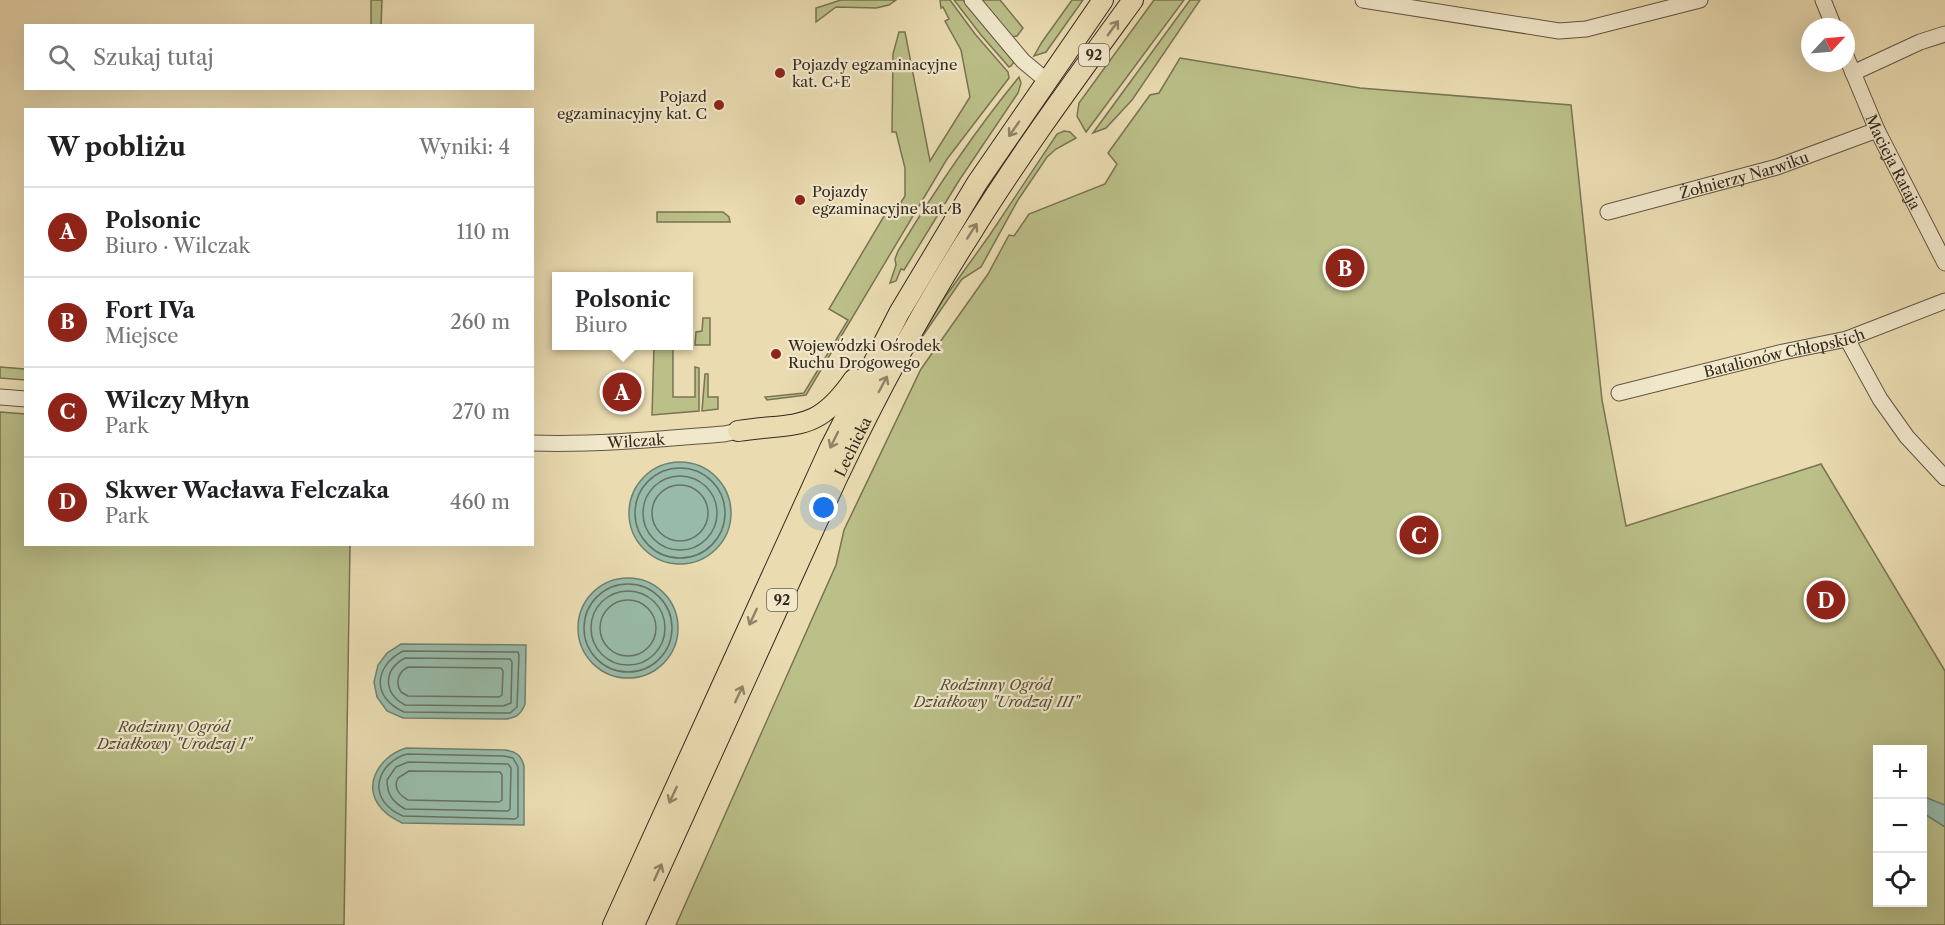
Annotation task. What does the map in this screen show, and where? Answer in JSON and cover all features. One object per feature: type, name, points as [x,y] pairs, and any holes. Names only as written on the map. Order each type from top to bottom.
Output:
[{"type":"main road","name":"Lechicka","points":[[613,925],[830,448],[899,313],[977,183],[1103,0]]},
{"type":"main road","name":"Lechicka","points":[[634,925],[837,478],[909,337],[1000,187],[1133,0]]},
{"type":"main road","points":[[738,431],[801,424],[828,410],[846,391],[899,313]]},
{"type":"street","points":[[972,0],[1023,61],[1047,81]]},
{"type":"street","points":[[1363,0],[1559,32],[1586,29],[1700,0]]},
{"type":"street","points":[[1823,0],[1830,18]]},
{"type":"street","points":[[1853,73],[1920,42],[1945,34]]},
{"type":"street","name":"Macieja Rataja","points":[[1853,73],[1878,130],[1939,235],[1945,263]]},
{"type":"street","name":"Żołnierzy Narwiku","points":[[1608,212],[1777,167],[1878,130]]},
{"type":"street","name":"Batalionów Chłopskich","points":[[1619,393],[1783,352],[1847,339],[1945,301]]},
{"type":"street","points":[[1847,339],[1880,399],[1907,437],[1945,478]]},
{"type":"street","points":[[0,397],[24,399]]},
{"type":"street","name":"Wilczak","points":[[534,443],[610,442],[738,431]]},
{"type":"green space","points":[[371,0],[382,0],[381,24],[371,24]]},
{"type":"green space","points":[[841,0],[896,0],[889,5],[876,8],[836,7],[816,22],[816,8]]},
{"type":"green space","points":[[940,0],[950,0],[975,34],[1008,72],[1009,78],[947,159],[806,395],[767,400],[765,397],[804,393],[848,320],[829,309],[890,206],[897,209],[905,196],[905,168],[896,132],[892,132],[893,54],[899,32],[905,32],[930,161],[970,97],[961,50],[945,21],[949,19],[943,7],[941,8]]},
{"type":"green space","points":[[954,0],[963,0],[1014,62],[1011,66],[1009,67],[981,35]]},
{"type":"green space","points":[[980,0],[1000,0],[1023,28],[1017,36],[1011,37]]},
{"type":"green space","points":[[1072,0],[1083,0],[1046,52],[1034,56],[1042,42]]},
{"type":"green space","points":[[1154,0],[1184,0],[1086,132],[1077,116],[1079,103]]},
{"type":"green space","points":[[1190,0],[1200,0],[1132,100],[1106,128],[1093,133]]},
{"type":"green space","name":"Rodzinny Ogród Działkowy \"Urodzaj III\"","points":[[1180,58],[1360,88],[1571,105],[1602,400],[1626,526],[1821,464],[1945,671],[1945,925],[676,925],[836,565],[844,530],[921,369],[988,274],[1009,235],[1014,236],[1029,214],[1105,184],[1117,164],[1108,153],[1150,95],[1159,93]]},
{"type":"green space","points":[[1019,77],[1021,83],[1018,93],[960,179],[904,270],[901,269],[896,281],[890,283],[898,251],[912,228],[971,140]]},
{"type":"green space","points":[[1064,131],[1070,132],[1076,138],[1047,157],[1018,200],[981,267],[962,279],[911,353],[943,300],[1057,134]]},
{"type":"green space","points":[[657,212],[723,212],[729,217],[730,222],[657,222]]},
{"type":"green space","points":[[703,318],[710,318],[710,345],[695,345],[696,332],[702,331]]},
{"type":"green space","points":[[654,350],[673,350],[673,397],[695,397],[695,367],[699,368],[699,411],[652,415]]},
{"type":"green space","points":[[0,367],[24,369],[24,380],[0,378]]},
{"type":"green space","points":[[705,374],[708,374],[708,397],[718,397],[718,409],[702,411]]},
{"type":"green space","name":"Rodzinny Ogród Działkowy \"Urodzaj I\"","points":[[0,412],[24,414],[24,546],[350,546],[344,925],[0,925]]},
{"type":"water","points":[[680,462],[699,466],[716,477],[727,494],[731,513],[727,532],[716,549],[699,560],[680,564],[661,560],[644,549],[633,532],[629,513],[633,494],[644,477],[661,466]]},
{"type":"water","points":[[618,578],[638,578],[664,592],[675,609],[678,628],[675,647],[664,664],[638,678],[618,678],[600,670],[586,656],[578,638],[578,618],[586,600],[600,586]]},
{"type":"water","points":[[401,644],[526,645],[525,704],[523,708],[517,716],[503,719],[403,718],[387,711],[377,697],[374,682],[378,665],[387,653]]},
{"type":"water","points":[[406,748],[504,750],[517,754],[524,766],[524,825],[402,823],[389,816],[378,804],[374,794],[375,775],[387,759]]},
{"type":"water","points":[[1927,798],[1945,805],[1945,827],[1927,816]]},
{"type":"place","name":"Pojazdy egzaminacyjne kat. C+E","points":[[780,73]]},
{"type":"place","name":"Pojazd egzaminacyjny kat. C","points":[[719,105]]},
{"type":"place","name":"Pojazdy egzaminacyjne kat. B","points":[[800,200]]},
{"type":"place","name":"Fort IVa","points":[[1345,268]]},
{"type":"place","name":"Wojewódzki Ośrodek Ruchu Drogowego","points":[[776,354]]},
{"type":"place","name":"Polsonic","points":[[622,392]]},
{"type":"place","name":"Wilczy Młyn","points":[[1419,535]]},
{"type":"place","name":"Skwer Wacława Felczaka","points":[[1826,600]]}]
